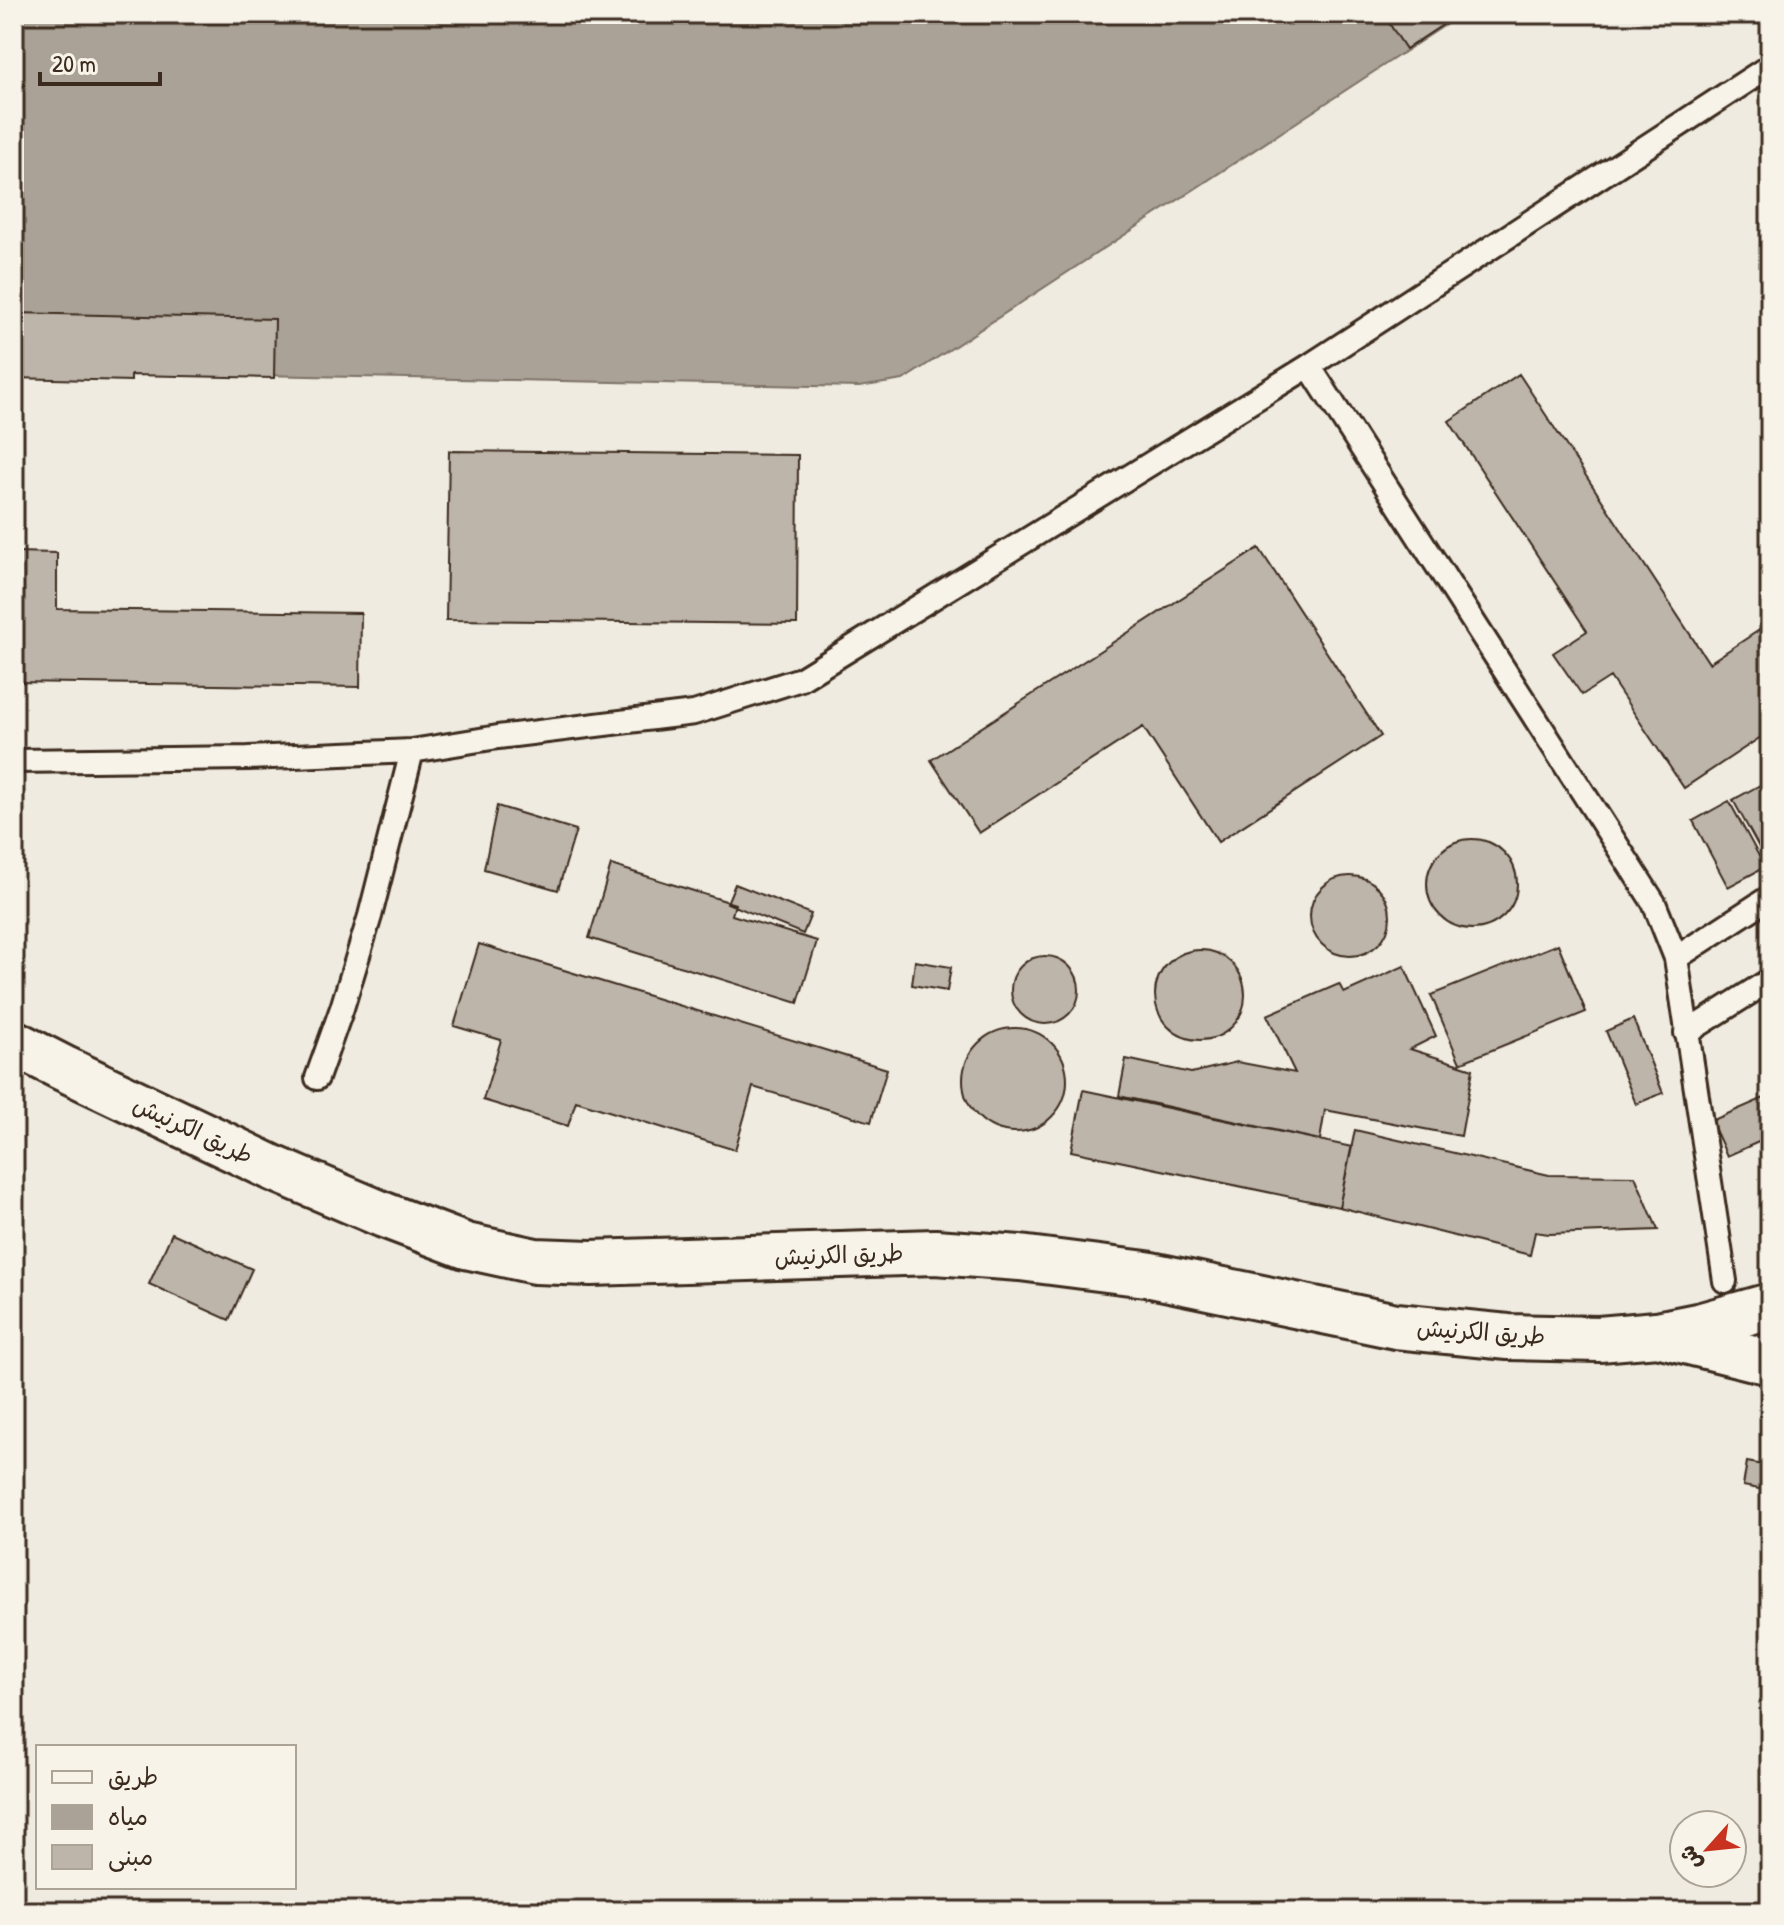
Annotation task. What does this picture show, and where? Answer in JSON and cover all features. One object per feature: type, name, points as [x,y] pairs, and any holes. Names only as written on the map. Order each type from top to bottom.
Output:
[{"type":"main road","name":"طريق الكرنيش","points":[[14,1043],[273,1168],[384,1215],[466,1246],[535,1261],[591,1263],[935,1252],[1020,1258],[1146,1274],[1396,1326],[1508,1337],[1599,1339],[1657,1334],[1702,1325]]},
{"type":"main road","points":[[1702,1325],[1770,1306]]},
{"type":"main road","points":[[1702,1325],[1765,1356]]},
{"type":"main road","points":[[1657,1334],[1765,1356]]},
{"type":"lane","points":[[14,761],[232,758],[412,751],[694,713],[801,679],[1309,366],[1770,66]]},
{"type":"lane","points":[[1309,366],[1654,903],[1676,958],[1725,1281]]},
{"type":"lane","points":[[317,1078],[370,916],[412,751]]},
{"type":"lane","points":[[1676,958],[1770,897]]},
{"type":"lane","points":[[1686,1033],[1770,980]]},
{"type":"water","points":[[14,14],[1462,14],[903,380],[859,387],[14,370]]},
{"type":"building","points":[[1383,14],[1459,14],[1406,49]]},
{"type":"building","points":[[14,313],[275,319],[274,378],[131,375],[131,381],[14,378]]},
{"type":"building","points":[[1519,374],[1709,663],[1770,623],[1770,731],[1684,788],[1610,677],[1582,695],[1553,653],[1587,631],[1449,421]]},
{"type":"building","points":[[449,451],[798,455],[797,624],[446,620]]},
{"type":"building","points":[[1259,548],[1381,736],[1218,842],[1143,727],[979,833],[931,760]]},
{"type":"building","points":[[14,552],[57,553],[57,609],[361,613],[360,687],[14,682]]},
{"type":"building","points":[[1760,785],[1770,803],[1770,846],[1761,851],[1733,800]]},
{"type":"building","points":[[1729,801],[1765,867],[1728,887],[1693,821]]},
{"type":"building","points":[[497,806],[576,830],[558,890],[484,869]]},
{"type":"building","points":[[1472,839],[1489,842],[1504,852],[1514,867],[1517,884],[1514,901],[1504,916],[1489,926],[1472,929],[1455,926],[1440,916],[1430,901],[1427,884],[1430,867],[1440,852],[1455,842]]},
{"type":"building","points":[[611,865],[735,904],[732,915],[817,941],[798,1003],[589,938]]},
{"type":"building","points":[[1350,876],[1365,879],[1378,888],[1387,901],[1390,916],[1387,931],[1378,944],[1365,953],[1350,956],[1335,953],[1322,944],[1313,931],[1310,916],[1313,901],[1322,888],[1335,879]]},
{"type":"building","points":[[735,884],[811,914],[803,934],[727,903]]},
{"type":"building","points":[[479,944],[887,1069],[871,1122],[753,1087],[735,1150],[576,1101],[568,1126],[483,1100],[501,1040],[454,1026]]},
{"type":"building","points":[[1558,944],[1586,1012],[1460,1063],[1431,995]]},
{"type":"building","points":[[1200,950],[1217,953],[1232,963],[1242,978],[1245,995],[1242,1012],[1232,1027],[1217,1037],[1200,1040],[1183,1037],[1168,1027],[1158,1012],[1155,995],[1158,978],[1168,963],[1183,953]]},
{"type":"building","points":[[1045,956],[1069,966],[1079,990],[1069,1014],[1045,1024],[1021,1014],[1011,990],[1021,966]]},
{"type":"building","points":[[915,961],[951,967],[947,991],[912,985]]},
{"type":"building","points":[[1404,966],[1436,1036],[1410,1049],[1473,1069],[1461,1136],[1325,1110],[1320,1140],[1119,1096],[1126,1059],[1191,1073],[1237,1062],[1295,1073],[1267,1015],[1339,984],[1344,993]]},
{"type":"building","points":[[1633,1019],[1663,1093],[1636,1104],[1606,1031]]},
{"type":"building","points":[[1015,1028],[1035,1032],[1052,1043],[1063,1060],[1067,1080],[1063,1100],[1052,1117],[1035,1128],[1015,1132],[995,1128],[978,1117],[967,1100],[963,1080],[967,1060],[978,1043],[995,1032]]},
{"type":"building","points":[[1083,1090],[1352,1147],[1339,1207],[1071,1151]]},
{"type":"building","points":[[1764,1098],[1770,1112],[1770,1137],[1727,1156],[1711,1121]]},
{"type":"building","points":[[1355,1130],[1549,1175],[1635,1176],[1658,1230],[1535,1232],[1530,1255],[1339,1207]]},
{"type":"building","points":[[172,1233],[252,1269],[229,1320],[149,1284]]},
{"type":"building","points":[[1747,1462],[1770,1466],[1770,1491],[1743,1486]]}]
